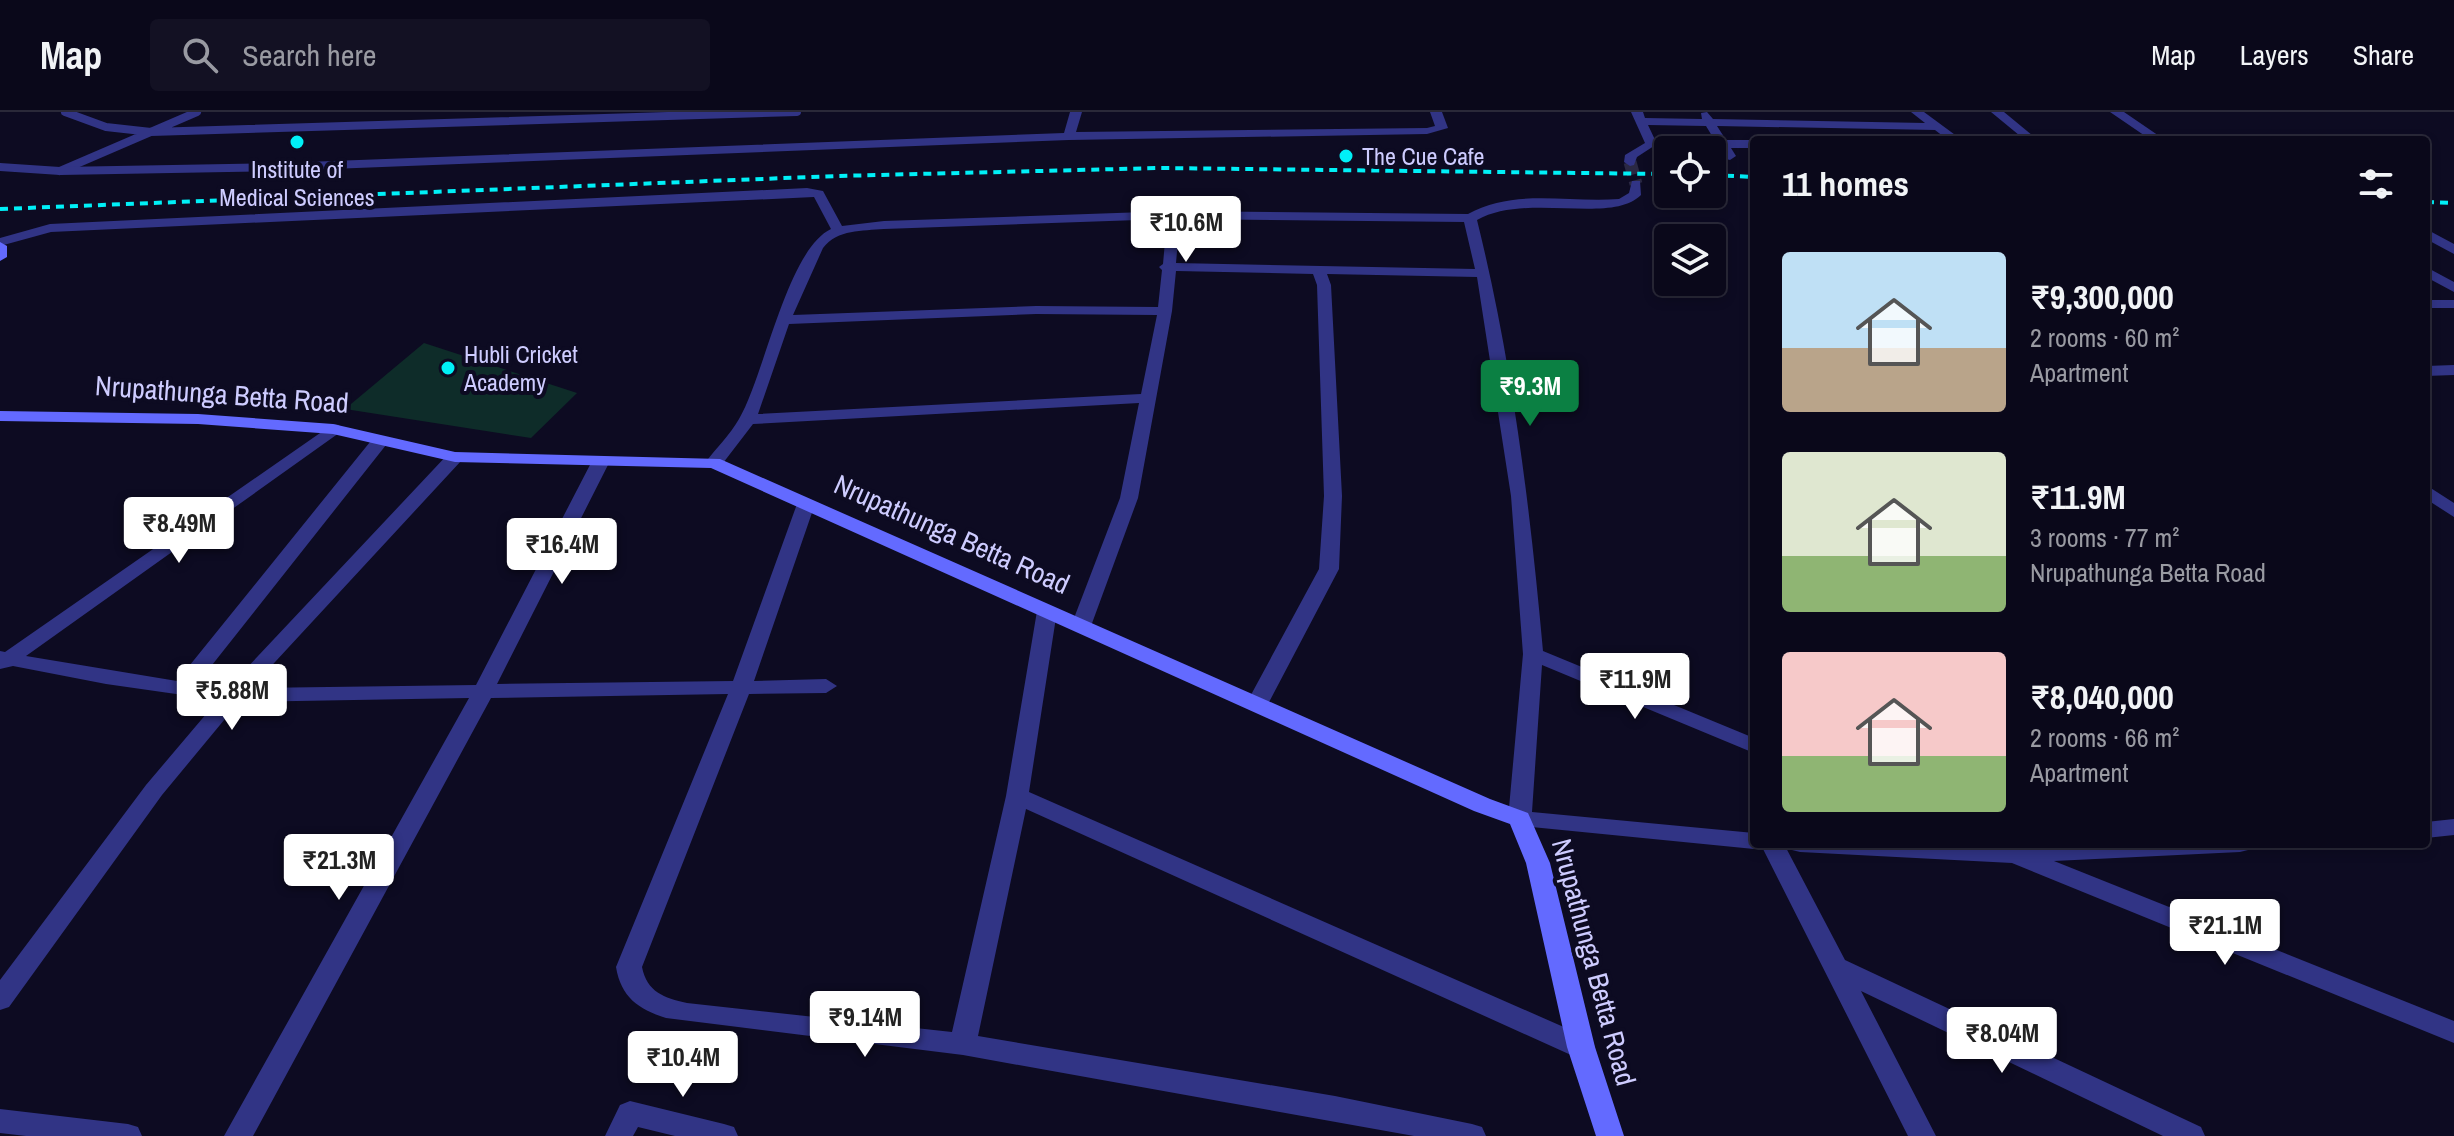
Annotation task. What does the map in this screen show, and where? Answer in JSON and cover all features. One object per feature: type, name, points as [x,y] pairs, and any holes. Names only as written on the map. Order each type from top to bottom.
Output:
[{"type":"street","points":[[1069,136],[1076,112]]},
{"type":"street","points":[[0,167],[60,171],[280,167],[1227,128],[1427,131],[1442,128],[1436,112]]},
{"type":"street","points":[[1917,112],[1950,136]]},
{"type":"street","points":[[1997,112],[2027,136]]},
{"type":"street","points":[[2116,112],[2153,136]]},
{"type":"street","points":[[1630,162],[1631,155],[1651,144],[1639,116],[1938,127]]},
{"type":"street","points":[[1705,117],[1717,136]]},
{"type":"street","points":[[1726,144],[1750,144]]},
{"type":"street","points":[[1726,150],[1730,156]]},
{"type":"street","points":[[714,463],[748,419],[783,320],[817,247],[826,236],[838,230],[884,225],[1174,215],[1470,218],[1478,212],[1514,204],[1627,202],[1637,191],[1636,184]]},
{"type":"street","points":[[0,257],[0,244],[50,228],[807,192],[822,198],[838,230]]},
{"type":"street","points":[[1081,626],[1129,498],[1165,311],[1166,267],[1174,215]]},
{"type":"street","points":[[1470,218],[1483,273],[1520,496],[1533,654],[1520,819],[1750,841]]},
{"type":"street","points":[[2430,235],[2454,250]]},
{"type":"street","points":[[1166,267],[1483,273]]},
{"type":"street","points":[[1257,704],[1329,569],[1333,496],[1324,285],[1319,271]]},
{"type":"street","points":[[2430,273],[2454,288]]},
{"type":"street","points":[[2430,304],[2454,304]]},
{"type":"street","points":[[783,320],[1036,310],[1165,311]]},
{"type":"street","points":[[2430,371],[2454,370]]},
{"type":"street","points":[[748,419],[1149,398]]},
{"type":"street","name":"Nrupathunga Betta Road","points":[[0,416],[198,419],[333,429],[455,457],[714,463],[1520,819],[1538,863],[1581,1047],[1610,1136]]},
{"type":"street","points":[[3,660],[333,429]]},
{"type":"street","points":[[182,688],[380,441]]},
{"type":"street","points":[[0,1000],[154,790],[233,695],[455,457]]},
{"type":"street","points":[[238,1136],[483,692],[601,461]]},
{"type":"street","points":[[2430,493],[2454,512]]},
{"type":"street","points":[[806,504],[740,690],[629,967],[631,982],[638,996],[661,1008],[687,1013],[963,1044],[1320,1105],[1472,1136]]},
{"type":"street","points":[[963,1044],[1017,796],[1047,611]]},
{"type":"street","points":[[1533,654],[1750,744]]},
{"type":"street","points":[[3,660],[233,695],[640,688],[740,690],[826,686]]},
{"type":"street","points":[[1017,796],[1581,1047]]},
{"type":"street","points":[[2430,830],[2454,827]]},
{"type":"street","points":[[1774,848],[1922,1136]]},
{"type":"street","points":[[1878,848],[2014,855],[2158,848]]},
{"type":"street","points":[[1997,848],[2454,1032]]},
{"type":"street","points":[[1835,967],[2191,1136]]},
{"type":"street","points":[[619,1136],[630,1113],[724,1136]]},
{"type":"street","points":[[0,1121],[128,1136]]},
{"type":"lane","points":[[65,112],[106,127],[151,132],[797,112]]},
{"type":"lane","points":[[60,171],[197,112]]},
{"type":"green space","name":"Hubli Cricket Academy","points":[[424,343],[577,393],[531,438],[345,409]]},
{"type":"tunnel","points":[[1630,162],[1636,184]]},
{"type":"railway","points":[[0,209],[837,176],[1160,168],[1654,174]]},
{"type":"railway","points":[[1726,176],[1750,177]]},
{"type":"railway","points":[[2430,202],[2454,203]]},
{"type":"place","name":"Institute of Medical Sciences","points":[[297,142]]},
{"type":"place","name":"The Cue Cafe","points":[[1346,156]]},
{"type":"place","name":"Hubli Cricket Academy","points":[[448,368]]}]
